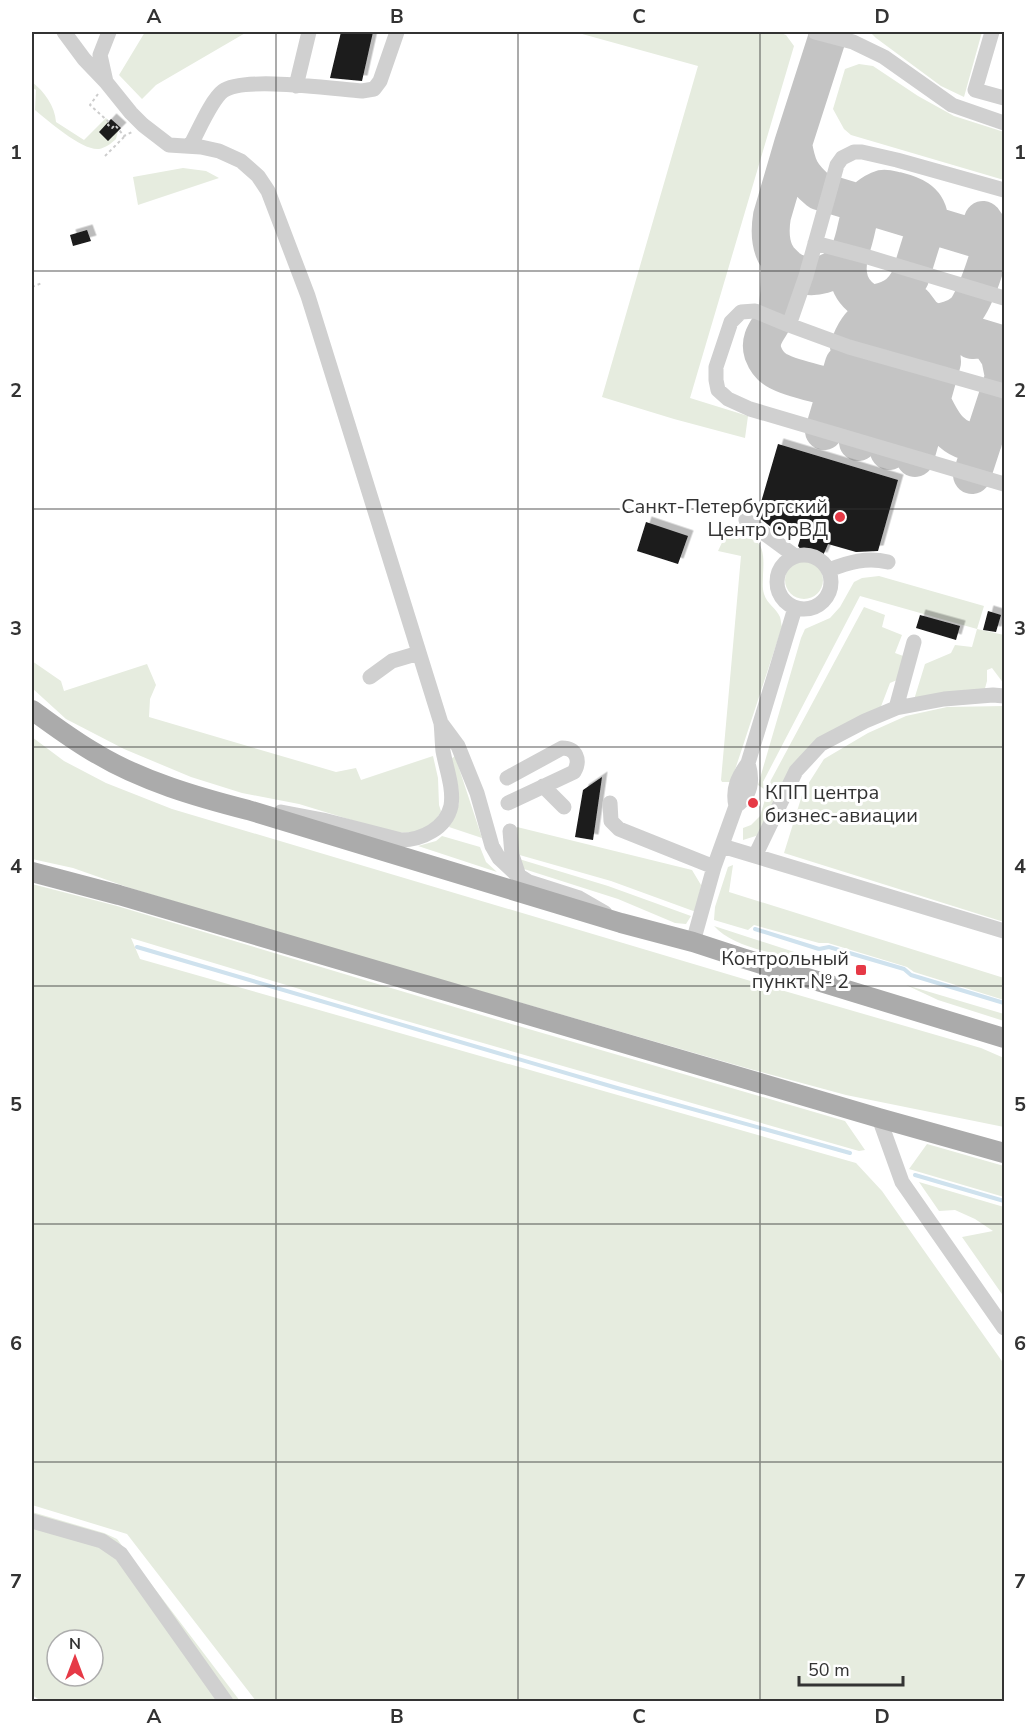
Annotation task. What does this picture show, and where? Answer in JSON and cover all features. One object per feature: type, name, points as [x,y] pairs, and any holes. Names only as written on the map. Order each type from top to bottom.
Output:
[{"type":"main road","points":[[32,711],[97,754],[146,778],[216,802],[621,923],[693,942],[1005,1038]]},
{"type":"main road","points":[[32,872],[130,898],[1005,1153]]},
{"type":"main road","points":[[940,1018],[1005,1047]]},
{"type":"street","points":[[64,32],[84,59],[144,125],[169,145],[201,147],[241,160],[258,176],[268,191],[308,296],[382,540],[441,723],[451,803],[449,812],[435,831],[410,840],[401,840],[282,812],[248,810]]},
{"type":"street","points":[[106,82],[100,55],[109,32]]},
{"type":"street","points":[[296,86],[309,32]]},
{"type":"street","points":[[190,146],[217,97],[225,89],[242,84],[263,83],[362,91],[374,89],[380,81],[397,32]]},
{"type":"street","points":[[815,32],[853,42],[884,57],[952,105],[1005,123]]},
{"type":"street","points":[[992,32],[975,90],[1005,98]]},
{"type":"street","points":[[789,325],[806,276],[837,165],[842,158],[854,152],[862,152],[1005,190]]},
{"type":"street","points":[[815,243],[1005,298]]},
{"type":"street","points":[[1005,391],[849,347],[755,311],[741,312],[730,322],[716,367],[718,390],[728,399],[750,409],[1005,484]]},
{"type":"street","points":[[746,520],[795,556]]},
{"type":"street","points":[[808,555],[820,560],[829,570],[832,582],[829,595],[820,605],[808,609],[795,608],[784,601],[778,589],[778,576],[784,564],[795,556],[808,555]]},
{"type":"street","points":[[829,570],[853,561],[888,562]]},
{"type":"street","points":[[693,942],[714,867],[736,806],[734,796],[736,785],[748,763],[795,608]]},
{"type":"street","points":[[896,708],[914,642]]},
{"type":"street","points":[[370,677],[392,661],[419,653]]},
{"type":"street","points":[[755,856],[796,771],[821,744],[896,708],[944,699],[1005,696]]},
{"type":"street","points":[[441,723],[465,744],[492,846],[507,867],[529,882],[579,898],[621,923]]},
{"type":"street","points":[[443,750],[465,744]]},
{"type":"street","points":[[507,778],[561,748],[568,748],[578,759],[574,772],[508,802]]},
{"type":"street","points":[[543,786],[564,807]]},
{"type":"street","points":[[609,803],[612,821],[619,829],[714,867]]},
{"type":"street","points":[[510,831],[512,855],[519,876]]},
{"type":"street","points":[[722,846],[1005,931]]},
{"type":"street","points":[[879,1118],[902,1182],[1005,1328]]},
{"type":"street","points":[[32,1521],[102,1541],[121,1554],[226,1701]]},
{"type":"path","points":[[106,82],[90,105],[110,123],[108,125],[112,128],[115,125],[124,136]]},
{"type":"path","points":[[105,156],[124,136],[144,125]]},
{"type":"path","points":[[32,287],[42,283]]},
{"type":"shaded area","points":[[145,32],[247,32],[156,85],[142,99],[119,75]]},
{"type":"shaded area","points":[[575,32],[778,32],[786,35],[794,46],[690,398],[748,416],[745,438],[602,397],[698,66]]},
{"type":"shaded area","points":[[870,32],[982,32],[964,97],[941,86]]},
{"type":"shaded area","points":[[859,64],[873,66],[918,96],[954,116],[1004,132],[1004,180],[851,135],[844,129],[833,109],[845,69]]},
{"type":"shaded area","points":[[32,82],[48,99],[54,110],[56,122],[84,140],[106,118],[118,131],[116,139],[99,149],[84,145],[66,134],[35,110],[36,90],[32,87]]},
{"type":"shaded area","points":[[183,168],[206,171],[219,178],[138,205],[133,177]]},
{"type":"shaded area","points":[[726,534],[746,537],[758,543],[763,554],[764,594],[779,614],[782,627],[731,782],[721,780],[741,556],[718,551]]},
{"type":"shaded area","points":[[804,561],[811,562],[817,567],[822,573],[822,587],[817,593],[811,598],[804,599],[797,598],[791,593],[786,587],[785,580],[786,573],[791,567],[797,562]]},
{"type":"shaded area","points":[[879,576],[984,606],[977,629],[860,596],[763,782],[764,789],[758,785],[805,629],[830,618],[840,607],[854,582],[862,578]]},
{"type":"shaded area","points":[[864,607],[885,615],[882,627],[902,635],[895,653],[906,657],[897,680],[890,683],[880,709],[815,745],[759,835],[743,840],[743,828],[751,825],[760,816],[771,780]]},
{"type":"shaded area","points":[[977,629],[1004,635],[1004,684],[992,668],[987,670],[984,692],[913,703],[925,664],[951,653],[955,645],[972,647]]},
{"type":"shaded area","points":[[32,661],[61,681],[64,691],[147,664],[156,685],[150,699],[149,717],[336,772],[356,768],[361,780],[433,756],[441,811],[434,824],[418,832],[394,833],[299,804],[242,793],[191,777],[124,749],[66,719],[32,688]]},
{"type":"shaded area","points":[[1004,706],[1004,922],[784,853],[803,792],[824,759],[868,733],[906,716],[947,707]]},
{"type":"shaded area","points":[[32,737],[64,761],[106,783],[172,809],[981,1048],[1004,1058],[1004,1127],[846,1095],[750,1069],[269,930],[130,888],[73,868],[32,859]]},
{"type":"shaded area","points":[[455,756],[482,838],[449,827],[459,803],[458,786],[451,759]]},
{"type":"shaded area","points":[[517,827],[692,870],[701,885],[696,912],[611,881],[516,854],[514,841]]},
{"type":"shaded area","points":[[442,836],[480,847],[486,862],[497,872],[418,846],[436,841]]},
{"type":"shaded area","points":[[519,859],[608,886],[691,916],[686,924],[675,923],[618,899],[524,869]]},
{"type":"shaded area","points":[[733,865],[729,892],[1004,978],[1004,1000],[828,943],[819,943],[754,925],[748,930],[714,920],[715,907],[728,867]]},
{"type":"shaded area","points":[[32,884],[117,906],[845,1121],[865,1150],[859,1151],[382,1014],[131,938],[140,959],[856,1163],[882,1191],[1004,1364],[1004,1701],[256,1701],[127,1534],[32,1505]]},
{"type":"shaded area","points":[[714,926],[822,961],[749,947],[723,934]]},
{"type":"shaded area","points":[[906,985],[1004,1014],[1004,1021],[938,1000]]},
{"type":"shaded area","points":[[927,1144],[1004,1166],[1004,1197],[909,1169]]},
{"type":"shaded area","points":[[919,1182],[1004,1207],[1004,1297],[962,1237],[993,1231],[955,1210],[939,1211]]},
{"type":"shaded area","points":[[32,1512],[117,1539],[240,1701],[43,1702],[32,1695]]},
{"type":"building","points":[[341,32],[373,32],[362,81],[330,78]]},
{"type":"building","points":[[111,119],[121,128],[108,141],[99,132]]},
{"type":"building","points":[[87,230],[91,241],[73,246],[70,235]]},
{"type":"building","points":[[778,444],[898,480],[878,551],[856,552],[828,544],[822,558],[804,553],[798,546],[801,536],[771,527],[757,516]]},
{"type":"building","points":[[646,522],[688,536],[678,564],[637,551]]},
{"type":"building","points":[[988,611],[1001,615],[996,632],[983,630]]},
{"type":"building","points":[[920,615],[960,626],[956,640],[916,628]]},
{"type":"building","points":[[602,777],[593,840],[575,837],[583,790]]},
{"type":"waterway","points":[[755,929],[819,949],[829,947],[904,969],[911,975],[1004,1003]]},
{"type":"waterway","points":[[137,947],[617,1088],[850,1153]]},
{"type":"waterway","points":[[915,1175],[1004,1201]]},
{"type":"taxiway","points":[[793,144],[829,32]]},
{"type":"taxiway","points":[[879,371],[868,382],[857,388],[847,389],[784,374],[773,368],[765,359],[763,340],[777,313],[780,277],[779,259],[771,240],[772,216],[793,144],[800,170],[819,191],[1004,247]]},
{"type":"taxiway","points":[[779,260],[789,269],[806,276],[823,275],[831,271],[849,253],[865,199],[879,190],[888,189],[908,194],[925,206],[929,217],[910,278],[894,297],[871,304],[853,289],[848,276],[850,252]]},
{"type":"taxiway","points":[[914,304],[923,316],[934,323],[950,320],[964,312],[977,290],[990,249],[990,233],[983,220]]},
{"type":"taxiway","points":[[849,347],[862,324],[867,319],[881,314],[900,313],[916,334],[919,350],[889,451]]},
{"type":"taxiway","points":[[858,442],[889,342],[902,328],[925,321],[938,340],[942,362],[915,458]]},
{"type":"taxiway","points":[[928,322],[1004,345]]},
{"type":"taxiway","points":[[972,340],[984,339],[992,345],[1000,357],[1004,377],[972,475]]},
{"type":"taxiway","points":[[824,431],[844,364]]},
{"type":"taxiway","points":[[926,389],[946,427],[953,434],[971,442],[983,442]]},
{"type":"place","name":"Санкт-Петербургский Центр ОрВД","points":[[840,517]]},
{"type":"place","name":"КПП центра бизнес-авиации","points":[[753,803]]},
{"type":"place","name":"Контрольный пункт № 2","points":[[861,970]]}]
